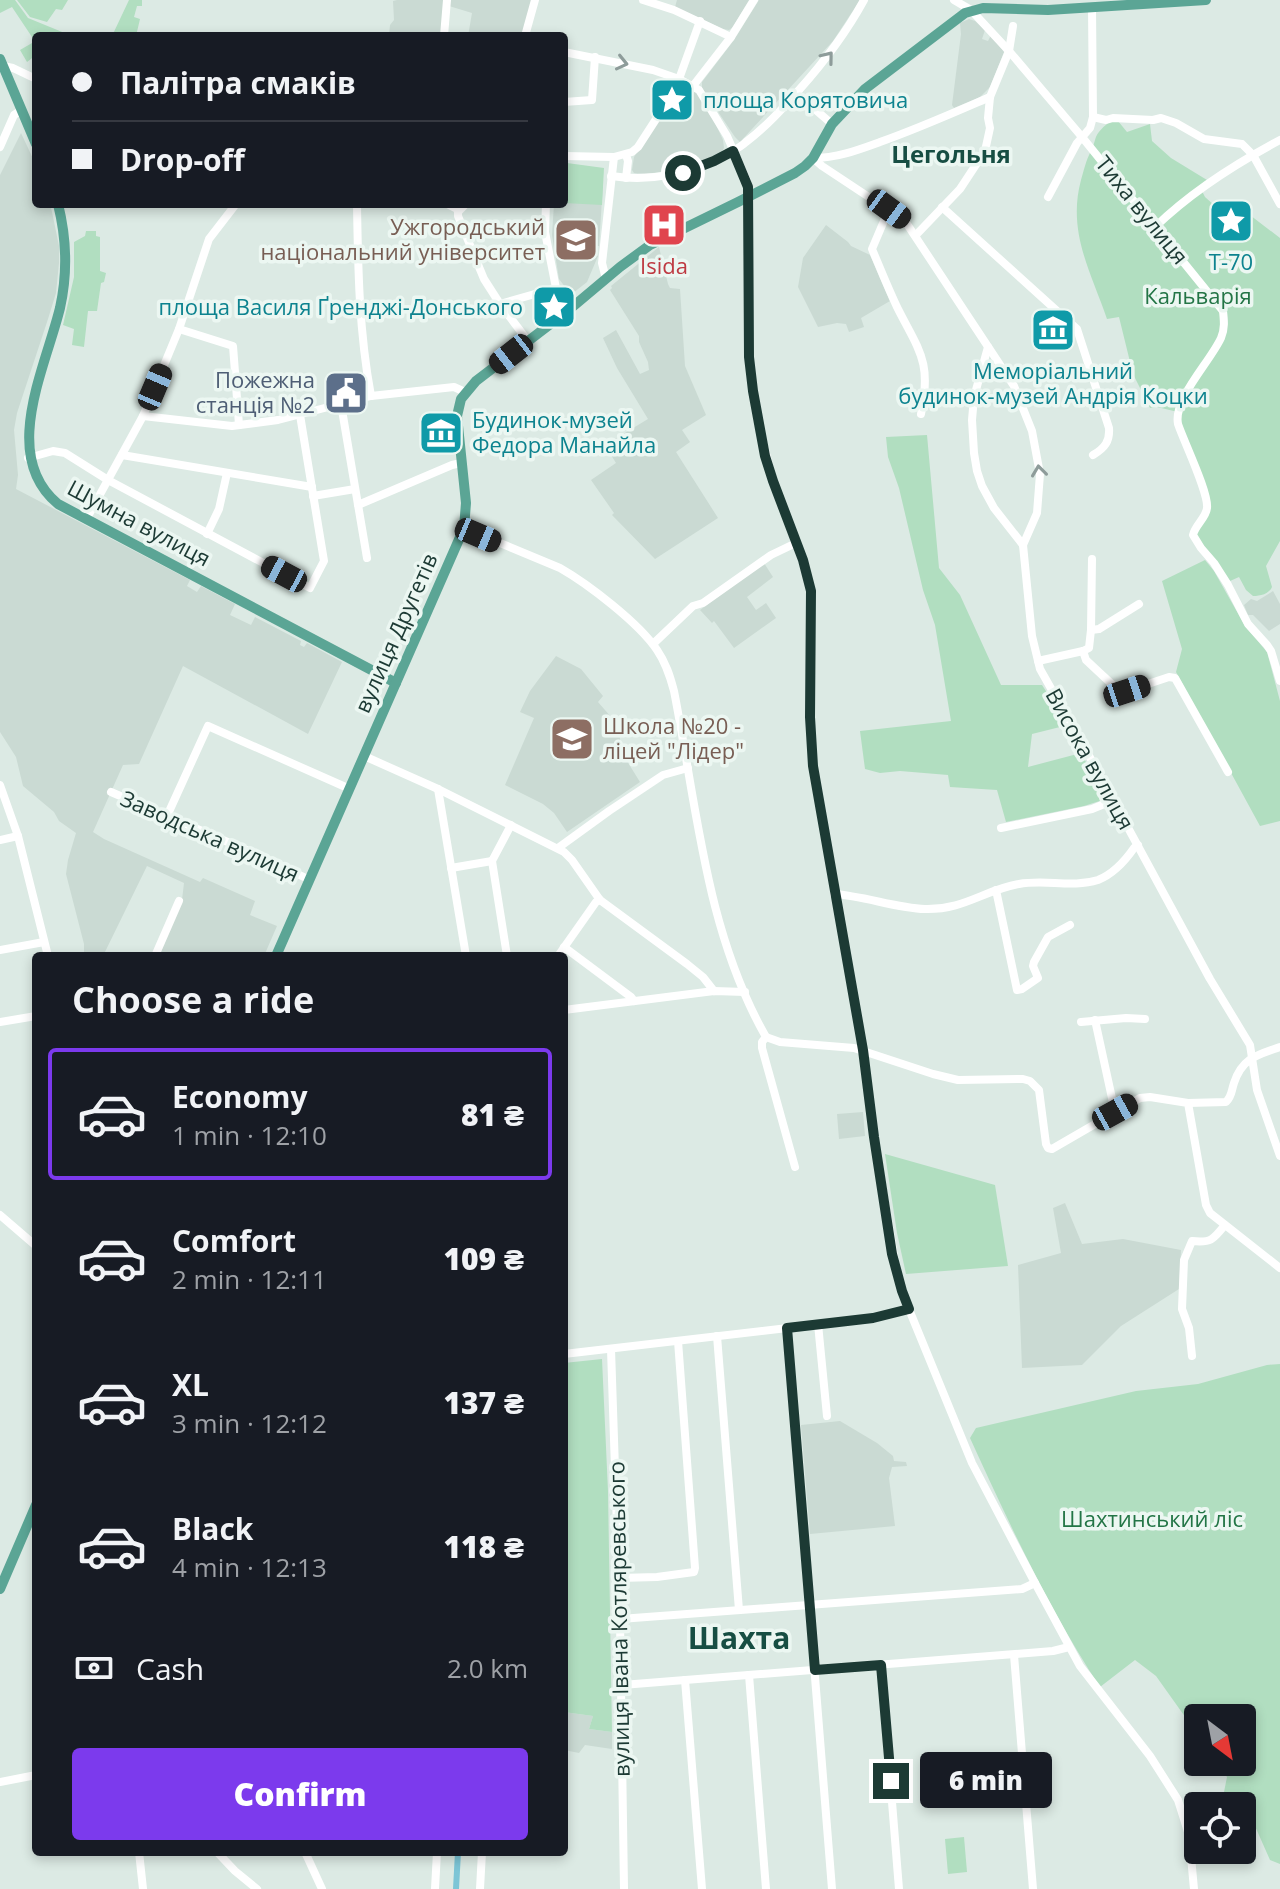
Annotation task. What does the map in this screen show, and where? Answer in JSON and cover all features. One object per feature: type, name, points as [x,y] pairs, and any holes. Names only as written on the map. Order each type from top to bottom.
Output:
[{"type":"main road","points":[[465,392],[650,245],[795,173],[813,158],[832,124],[877,79],[971,10],[1048,10],[1135,2],[1206,0]]},
{"type":"main road","points":[[2,62],[32,134]]},
{"type":"main road","name":"Шумна вулиця","points":[[59,208],[66,242],[65,282],[59,312],[26,416],[24,441],[27,459],[36,480],[58,504],[396,683]]},
{"type":"main road","name":"вулиця Другетів","points":[[278,952],[464,528],[466,503],[457,416],[465,392]]},
{"type":"main road","points":[[0,1589],[32,1514]]},
{"type":"street","points":[[444,32],[447,0]]},
{"type":"street","points":[[526,32],[535,0]]},
{"type":"street","points":[[643,0],[674,10],[731,37]]},
{"type":"street","points":[[660,113],[693,86],[731,37],[754,0]]},
{"type":"street","points":[[611,176],[662,177],[677,174],[733,151],[750,139],[796,93],[840,41],[864,0]]},
{"type":"street","name":"Тиха вулиця","points":[[954,0],[971,10],[1009,51],[1223,311],[1221,337],[1180,405],[1177,418],[1208,506],[1193,535],[1233,593],[1248,624],[1271,651],[1278,668]]},
{"type":"street","points":[[1048,197],[1090,128],[1093,117],[1092,7]]},
{"type":"street","points":[[568,156],[614,157],[626,155],[638,147],[679,79],[700,21]]},
{"type":"street","points":[[916,235],[960,189],[985,151],[990,128],[990,97],[1009,51],[1013,26]]},
{"type":"street","points":[[568,53],[653,70],[693,86],[704,95],[747,181],[749,357],[753,391],[765,456],[811,591],[810,717],[813,766],[863,1050],[892,1254],[909,1309],[978,1475],[1069,1647],[1096,1688],[1150,1756],[1178,1800],[1189,1835],[1194,1889]]},
{"type":"street","points":[[568,102],[592,100],[595,57]]},
{"type":"street","points":[[2,62],[32,77]]},
{"type":"street","points":[[796,93],[832,124]]},
{"type":"street","points":[[813,158],[830,158],[855,151],[909,132],[990,97]]},
{"type":"street","points":[[0,147],[14,115],[22,110]]},
{"type":"street","points":[[1093,117],[1106,120],[1161,118],[1204,139],[1242,144],[1253,155],[1280,204]]},
{"type":"street","points":[[1155,227],[1200,189],[1280,140]]},
{"type":"street","points":[[626,155],[626,178]]},
{"type":"street","points":[[606,279],[602,263],[614,157]]},
{"type":"street","points":[[813,158],[905,221],[1014,386],[1036,449],[1041,485],[1039,506],[1023,545],[994,508],[982,486],[975,462],[974,397],[988,347]]},
{"type":"street","points":[[942,207],[1077,329],[1109,428],[1109,439],[1104,448],[1093,455]]},
{"type":"street","points":[[87,518],[143,416],[179,329],[209,239],[233,208]]},
{"type":"street","points":[[357,208],[362,333],[371,396]]},
{"type":"street","points":[[455,208],[484,279],[528,341]]},
{"type":"street","points":[[458,212],[462,208]]},
{"type":"street","points":[[546,208],[545,232],[556,288],[570,309]]},
{"type":"street","points":[[889,209],[872,249],[922,354],[926,375],[921,414]]},
{"type":"street","points":[[500,304],[556,288]]},
{"type":"street","points":[[179,329],[233,346],[239,425]]},
{"type":"street","points":[[143,416],[232,426],[278,420],[371,396],[454,387],[465,392]]},
{"type":"street","points":[[341,404],[367,558]]},
{"type":"street","points":[[27,459],[53,451],[65,453],[108,480],[310,588],[324,561],[300,415]]},
{"type":"street","points":[[122,455],[227,473],[312,492],[355,489]]},
{"type":"street","points":[[358,505],[461,463]]},
{"type":"street","points":[[207,534],[219,509],[227,473]]},
{"type":"street","points":[[464,528],[560,568],[621,614],[653,644],[670,677],[715,911],[728,952],[766,1037],[780,1042],[863,1050],[958,1080],[1030,1081],[1039,1090],[1046,1144],[1052,1149],[1140,1098],[1188,1103],[1226,1102],[1231,1098],[1240,1067],[1252,1057],[1280,1047]]},
{"type":"street","points":[[653,644],[693,606],[703,603],[771,555],[796,543]]},
{"type":"street","name":"Висока вулиця","points":[[1023,545],[1032,636],[1040,669],[1210,979],[1250,1045],[1257,1090],[1280,1156]]},
{"type":"street","points":[[1038,661],[1089,648],[1092,559]]},
{"type":"street","points":[[1091,630],[1099,629],[1139,604]]},
{"type":"street","points":[[1083,651],[1086,660],[1116,688],[1127,691],[1169,677],[1175,678],[1228,772]]},
{"type":"street","points":[[1278,668],[1280,681]]},
{"type":"street","points":[[167,816],[208,726],[350,789]]},
{"type":"street","points":[[364,756],[558,848],[572,860],[600,900],[687,964],[714,991]]},
{"type":"street","points":[[558,848],[663,775],[688,768]]},
{"type":"street","points":[[0,785],[18,836],[47,952]]},
{"type":"street","points":[[438,789],[465,952]]},
{"type":"street","name":"Заводська вулиця","points":[[111,792],[310,880]]},
{"type":"street","points":[[1001,828],[1092,809],[1114,800]]},
{"type":"street","points":[[506,952],[492,861],[511,825]]},
{"type":"street","points":[[0,840],[18,836]]},
{"type":"street","points":[[834,894],[920,909],[962,905],[996,890],[1020,884],[1077,884],[1100,879],[1113,872],[1138,845]]},
{"type":"street","points":[[451,868],[492,861]]},
{"type":"street","points":[[996,890],[1017,990],[1038,978],[1033,966],[1048,937],[1070,925]]},
{"type":"street","points":[[561,952],[600,900]]},
{"type":"street","points":[[157,952],[179,901]]},
{"type":"street","points":[[0,950],[44,942]]},
{"type":"street","points":[[564,947],[634,1001]]},
{"type":"street","points":[[568,1009],[714,991],[745,992]]},
{"type":"street","points":[[0,1022],[32,1017]]},
{"type":"street","points":[[1081,1022],[1145,1019]]},
{"type":"street","points":[[1095,1020],[1115,1112]]},
{"type":"street","points":[[766,1037],[762,1048],[795,1167]]},
{"type":"street","points":[[1188,1103],[1210,1213],[1280,1268]]},
{"type":"street","points":[[0,1215],[32,1243]]},
{"type":"street","points":[[1192,1356],[1189,1328],[1182,1309],[1184,1260],[1192,1241],[1206,1243],[1225,1225]]},
{"type":"street","points":[[568,1354],[873,1318],[909,1309]]},
{"type":"street","points":[[818,1324],[827,1416]]},
{"type":"street","points":[[787,1328],[832,1889]]},
{"type":"street","points":[[717,1336],[739,1610]]},
{"type":"street","points":[[619,1578],[657,1577],[694,1572],[695,1568],[678,1341]]},
{"type":"street","name":"вулиця Івана Котляревського","points":[[611,1349],[622,1685],[624,1889]]},
{"type":"street","points":[[620,1619],[1022,1589],[1035,1583]]},
{"type":"street","points":[[622,1685],[1014,1655],[1069,1647]]},
{"type":"street","points":[[1014,1655],[1033,1889]]},
{"type":"street","points":[[881,1665],[899,1889]]},
{"type":"street","points":[[749,1675],[766,1889]]},
{"type":"street","points":[[685,1680],[702,1889]]},
{"type":"street","points":[[0,1782],[32,1776]]},
{"type":"street","points":[[139,1856],[143,1889]]},
{"type":"street","points":[[221,1856],[257,1889]]},
{"type":"street","points":[[307,1856],[322,1889]]},
{"type":"street","points":[[435,1889],[437,1856]]},
{"type":"street","points":[[480,1889],[482,1856]]},
{"type":"shaded area","points":[[446,0],[443,32],[389,32],[394,20],[393,1]]},
{"type":"shaded area","points":[[448,0],[533,0],[524,32],[469,32],[472,13],[449,6]]},
{"type":"shaded area","points":[[677,0],[749,0],[729,30],[675,7]]},
{"type":"shaded area","points":[[759,0],[860,0],[833,41],[740,142],[702,88],[702,82]]},
{"type":"shaded area","points":[[969,19],[985,30],[982,39],[988,41],[991,35],[1004,52],[990,87],[980,97],[954,108],[960,23]]},
{"type":"shaded area","points":[[696,91],[704,99],[723,140],[721,153],[697,165],[634,173],[634,157],[659,119]]},
{"type":"shaded area","points":[[21,133],[32,156],[32,208],[51,208],[59,246],[56,293],[17,413],[14,430],[18,475],[16,489],[190,580],[187,586],[197,592],[201,586],[235,604],[230,615],[251,625],[255,617],[301,641],[300,645],[304,647],[307,643],[342,662],[308,734],[183,666],[139,764],[123,765],[93,832],[200,882],[203,878],[255,901],[250,915],[277,926],[266,952],[161,952],[182,900],[184,883],[147,866],[105,952],[84,952],[66,874],[76,833],[23,786],[16,757],[0,732],[0,175]]},
{"type":"shaded area","name":"Ужгородський національний університет","points":[[568,180],[603,184],[599,246],[593,246],[592,255],[598,256],[587,282],[573,293],[559,279],[552,235],[554,208],[568,208]]},
{"type":"shaded area","points":[[826,225],[851,246],[870,255],[890,301],[861,318],[864,327],[849,332],[846,324],[818,327],[798,287],[803,258]]},
{"type":"shaded area","points":[[659,247],[670,288],[680,289],[685,366],[706,415],[682,430],[690,442],[676,452],[718,518],[655,559],[612,515],[614,513],[591,480],[616,463],[605,445],[648,419],[603,338],[616,330],[640,374],[649,370],[639,336],[610,290]]},
{"type":"shaded area","points":[[764,563],[773,577],[747,597],[756,610],[766,603],[776,618],[734,648],[714,621],[712,623],[700,610]]},
{"type":"shaded area","points":[[1273,591],[1280,604],[1280,624],[1269,631],[1253,615],[1248,615],[1244,605]]},
{"type":"shaded area","name":"Школа №20 - ліцей \"Лідер\"","points":[[556,656],[581,669],[603,696],[598,702],[618,725],[622,753],[640,782],[567,832],[554,813],[543,804],[505,785],[534,718],[520,712],[530,691]]},
{"type":"shaded area","points":[[863,1112],[865,1136],[839,1139],[837,1114]]},
{"type":"shaded area","points":[[1065,1203],[1082,1244],[1123,1239],[1181,1250],[1179,1289],[1121,1326],[1082,1365],[1022,1368],[1018,1265],[1061,1253],[1053,1208]]},
{"type":"shaded area","points":[[840,1421],[877,1443],[893,1456],[894,1461],[906,1462],[907,1466],[892,1467],[889,1478],[895,1526],[810,1534],[801,1425]]},
{"type":"shaded area","points":[[568,1713],[593,1716],[589,1729],[612,1732],[612,1749],[585,1745],[579,1753],[568,1751]]},
{"type":"green space","points":[[0,0],[15,0],[28,18],[62,32],[32,32],[32,37],[12,7],[0,13]]},
{"type":"green space","points":[[17,0],[68,0],[62,10],[56,9],[47,22],[30,17]]},
{"type":"green space","points":[[129,0],[142,0],[142,6],[137,6],[134,17],[140,19],[137,32],[114,32]]},
{"type":"green space","points":[[32,43],[32,58],[27,62],[20,50]]},
{"type":"green space","name":"Кальварія","points":[[1111,121],[1118,121],[1127,132],[1150,124],[1152,141],[1171,158],[1207,180],[1200,187],[1205,197],[1232,221],[1242,209],[1280,238],[1280,541],[1266,566],[1272,587],[1261,595],[1253,596],[1239,577],[1230,581],[1200,544],[1195,531],[1209,513],[1178,412],[1150,408],[1133,374],[1119,317],[1107,319],[1088,268],[1079,234],[1077,199],[1086,161],[1097,134]]},
{"type":"green space","points":[[568,163],[604,168],[602,205],[568,203]]},
{"type":"green space","points":[[86,231],[96,231],[96,236],[100,237],[100,271],[106,273],[101,283],[97,311],[88,311],[84,347],[72,345],[74,329],[63,325],[74,277],[74,242],[85,236]]},
{"type":"green space","points":[[927,435],[939,568],[960,595],[1001,685],[1042,685],[1068,725],[1032,734],[1028,767],[1081,753],[1106,799],[1006,822],[997,790],[950,787],[948,775],[900,771],[880,773],[865,769],[860,731],[951,721],[935,625],[888,457],[886,437]]},
{"type":"green space","points":[[1205,560],[1245,626],[1267,652],[1280,701],[1280,821],[1260,826],[1176,672],[1182,649],[1162,581]]},
{"type":"green space","points":[[885,1154],[995,1185],[1008,1266],[906,1274]]},
{"type":"green space","points":[[602,1359],[608,1491],[612,1732],[589,1729],[593,1716],[568,1713],[568,1363]]},
{"type":"green space","name":"Шахтинський ліс","points":[[1280,1364],[1280,1864],[1270,1860],[1256,1828],[1256,1792],[1224,1792],[1226,1776],[1256,1776],[1256,1704],[1184,1704],[1184,1715],[1156,1676],[1135,1660],[1100,1687],[1046,1596],[970,1438],[976,1428],[1136,1391],[1198,1384]]},
{"type":"green space","points":[[964,1837],[967,1872],[948,1874],[945,1839]]},
{"type":"waterway","points":[[456,1889],[458,1856]]},
{"type":"place","name":"площа Корятовича","points":[[672,100]]},
{"type":"place","name":"Т-70","points":[[1231,221]]},
{"type":"place","name":"Isida","points":[[664,225]]},
{"type":"place","name":"Ужгородський національний університет","points":[[576,240]]},
{"type":"place","name":"площа Василя Ґренджі-Донського","points":[[554,307]]},
{"type":"place","name":"Меморіальний будинок-музей Андрія Коцки","points":[[1053,330]]},
{"type":"place","name":"Пожежна станція №2","points":[[346,393]]},
{"type":"place","name":"Будинок-музей Федора Манайла","points":[[441,433]]},
{"type":"place","name":"Школа №20 - ліцей \"Лідер\"","points":[[572,739]]},
{"type":"district","name":"Цегольня","points":[[951,155]]},
{"type":"district","name":"Шахта","points":[[739,1639]]},
{"type":"route","points":[[683,173],[733,151],[747,181],[749,357],[753,391],[765,456],[803,560],[811,591],[810,717],[813,766],[863,1050],[892,1254],[909,1309],[873,1318],[787,1328],[815,1670],[881,1665],[891,1781]]}]
